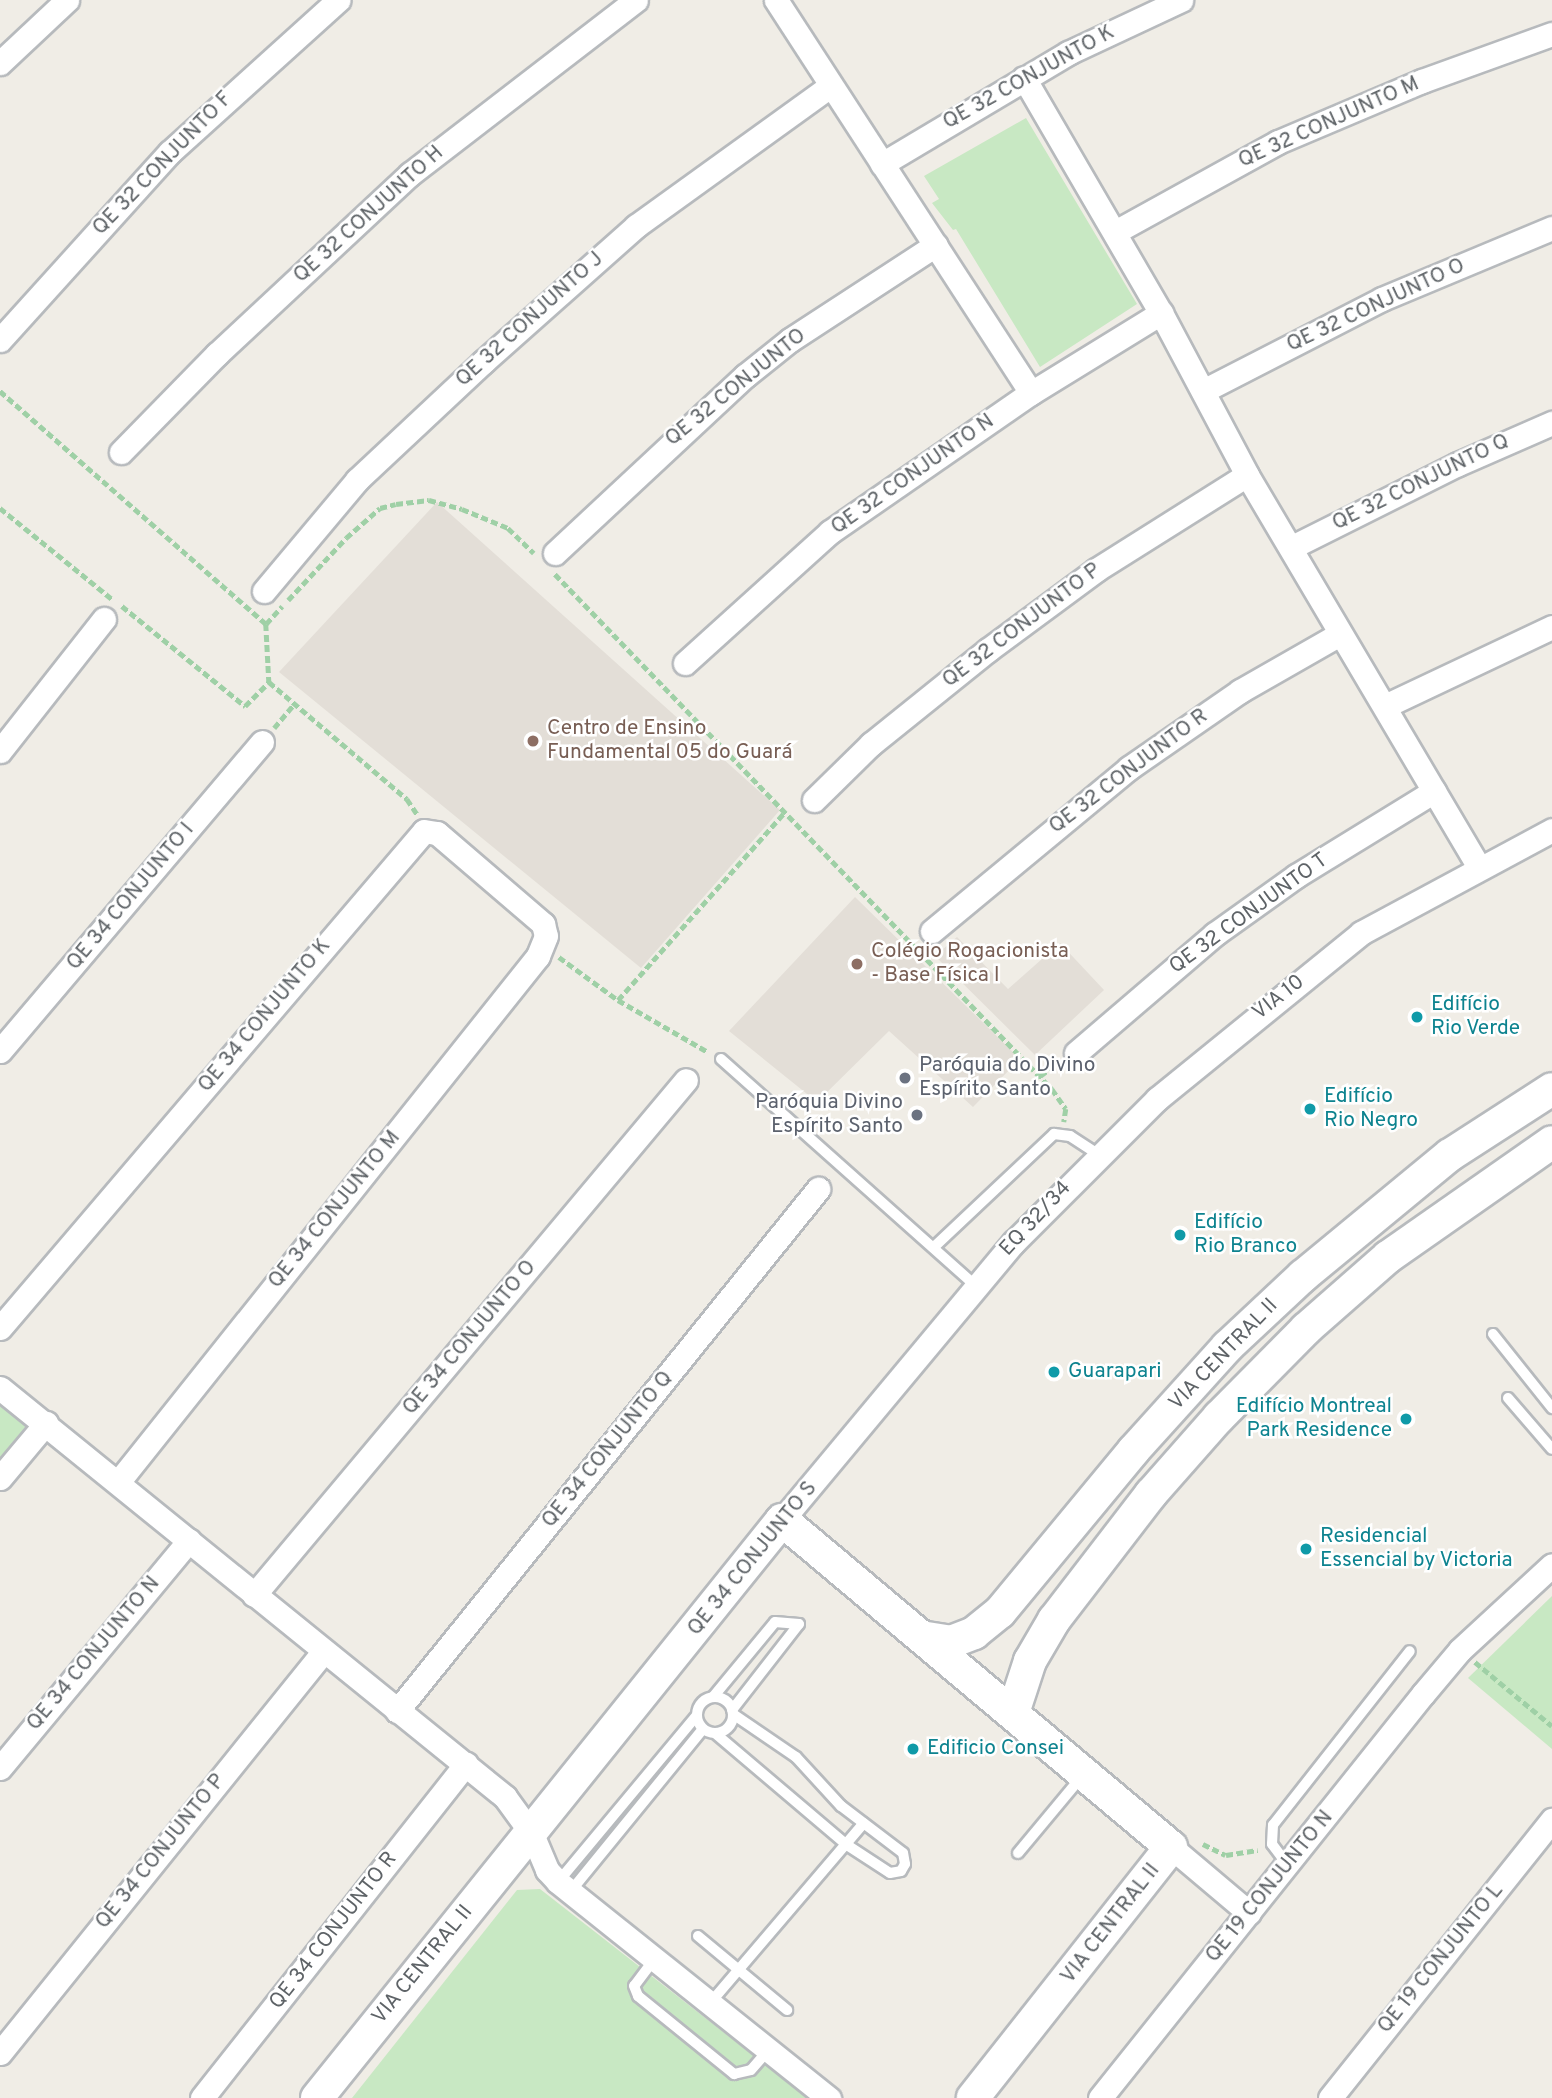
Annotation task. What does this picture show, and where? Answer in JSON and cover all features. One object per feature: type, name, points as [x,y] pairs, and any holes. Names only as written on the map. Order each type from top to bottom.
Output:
[{"type":"street","points":[[0,63],[67,0]]},
{"type":"street","name":"QE 32 CONJUNTO F","points":[[0,340],[170,152],[338,0]]},
{"type":"street","name":"QE 32 CONJUNTO H","points":[[121,452],[217,354],[410,174],[636,0]]},
{"type":"street","name":"QE 32 CONJUNTO K","points":[[882,164],[1024,78],[1181,0]]},
{"type":"street","points":[[783,3],[830,86],[1031,393]]},
{"type":"street","name":"QE 32 CONJUNTO M","points":[[1115,232],[1278,142],[1422,81],[1552,34]]},
{"type":"street","points":[[1024,78],[1161,313],[1247,475],[1292,547],[1340,634],[1479,868]]},
{"type":"street","name":"QE 32 CONJUNTO J","points":[[264,591],[357,480],[501,345],[636,226],[830,86]]},
{"type":"street","name":"QE 32 CONJUNTO O","points":[[1203,391],[1382,299],[1552,228]]},
{"type":"street","name":"QE 32 CONJUNTO","points":[[545,557],[745,376],[790,340],[936,245]]},
{"type":"street","name":"QE 32 CONJUNTO N","points":[[685,663],[830,532],[1031,393],[1161,313]]},
{"type":"street","name":"QE 32 CONJUNTO Q","points":[[1292,547],[1458,464],[1552,423]]},
{"type":"street","name":"QE 32 CONJUNTO P","points":[[814,800],[872,744],[999,642],[1107,562],[1247,475]]},
{"type":"street","points":[[0,751],[104,619]]},
{"type":"street","points":[[1385,706],[1552,627]]},
{"type":"street","name":"QE 32 CONJUNTO R","points":[[933,931],[1129,768],[1240,691],[1340,634]]},
{"type":"street","name":"QE 34 CONJUNTO I","points":[[0,1051],[262,742]]},
{"type":"street","name":"QE 32 CONJUNTO T","points":[[1076,1053],[1215,934],[1296,876],[1434,792]]},
{"type":"street","points":[[423,824],[535,915],[545,941]]},
{"type":"street","name":"QE 34 CONJUNTO K","points":[[0,1328],[404,851],[423,824]]},
{"type":"street","name":"VIA 10","points":[[1098,1154],[1263,1009],[1361,933],[1552,830]]},
{"type":"street","name":"QE 34 CONJUNTO M","points":[[119,1481],[545,941]]},
{"type":"street","name":"QE 34 CONJUNTO O","points":[[254,1595],[686,1080]]},
{"type":"street","name":"VIA CENTRAL II","points":[[927,1638],[951,1642],[974,1633],[1000,1612],[1134,1450],[1227,1347],[1360,1225],[1450,1155],[1552,1089]]},
{"type":"street","name":"VIA CENTRAL II","points":[[1013,1713],[1039,1643],[1151,1494],[1272,1363],[1388,1257],[1552,1142]]},
{"type":"street","name":"EQ 32/34","points":[[976,1286],[1098,1154]]},
{"type":"street","name":"QE 34 CONJUNTO Q","points":[[397,1711],[818,1189]]},
{"type":"street","points":[[1360,1225],[1388,1257]]},
{"type":"street","name":"QE 34 CONJUNTO S","points":[[532,1834],[782,1520],[976,1286]]},
{"type":"street","points":[[0,1388],[119,1481],[323,1652],[505,1797],[532,1834],[538,1856],[564,1887],[656,1957],[829,2098]]},
{"type":"street","points":[[0,1478],[46,1423]]},
{"type":"street","name":"VIA CENTRAL II","points":[[782,1520],[927,1638],[1171,1847],[973,2098]]},
{"type":"street","name":"QE 34 CONJUNTO N","points":[[0,1768],[189,1540]]},
{"type":"street","name":"QE 19 CONJUNTO N","points":[[1100,2098],[1289,1866],[1438,1675],[1552,1565]]},
{"type":"street","name":"QE 34 CONJUNTO P","points":[[0,2053],[323,1652]]},
{"type":"street","name":"QE 34 CONJUNTO R","points":[[202,2098],[466,1764]]},
{"type":"street","name":"QE 19 CONJUNTO L","points":[[1330,2098],[1552,1820]]},
{"type":"street","name":"VIA CENTRAL II","points":[[317,2098],[397,1994],[532,1834]]},
{"type":"street","points":[[1171,1847],[1249,1913]]},
{"type":"lane","points":[[721,1059],[976,1286]]},
{"type":"lane","points":[[934,1247],[1046,1140],[1063,1134],[1098,1154]]},
{"type":"lane","points":[[1493,1334],[1552,1408]]},
{"type":"lane","points":[[1508,1398],[1552,1449]]},
{"type":"lane","points":[[564,1887],[697,1715],[702,1703],[713,1698],[775,1622],[799,1624],[732,1712],[729,1727],[716,1734]]},
{"type":"lane","points":[[1289,1866],[1272,1844],[1273,1825],[1410,1651]]},
{"type":"lane","points":[[697,1715],[703,1729],[716,1734],[847,1845],[890,1873],[901,1871],[905,1864],[902,1853],[841,1806],[796,1757],[732,1712],[728,1703],[713,1698]]},
{"type":"lane","points":[[564,1887],[703,1729]]},
{"type":"lane","points":[[1018,1853],[1085,1773]]},
{"type":"lane","points":[[711,2002],[864,1823]]},
{"type":"lane","points":[[698,1936],[787,2010]]},
{"type":"lane","points":[[656,1957],[634,1986],[638,1996],[734,2074],[751,2070],[769,2049]]},
{"type":"path","points":[[0,391],[266,624],[269,682],[407,799],[423,824]]},
{"type":"path","points":[[266,624],[380,508],[429,500],[462,509],[508,528],[545,557],[783,814],[1052,1088],[1066,1109],[1063,1134]]},
{"type":"path","points":[[0,508],[244,706],[269,682]]},
{"type":"path","points":[[262,742],[294,704]]},
{"type":"path","points":[[618,1000],[783,814]]},
{"type":"path","points":[[545,941],[618,1000],[721,1059]]},
{"type":"path","points":[[1461,1650],[1552,1726]]},
{"type":"path","points":[[1171,1847],[1185,1841],[1201,1843],[1226,1855],[1272,1844]]},
{"type":"shaded area","name":"Centro de Ensino Fundamental 05 do Guará","points":[[437,502],[780,810],[641,968],[279,672]]},
{"type":"shaded area","name":"Colégio Rogacionista - Base Física I","points":[[855,897],[1020,1059],[973,1107],[889,1031],[817,1102],[729,1031]]},
{"type":"shaded area","points":[[957,937],[1008,989],[1060,943],[1104,990],[1035,1055],[935,956]]},
{"type":"green space","points":[[1026,118],[1137,304],[1040,367],[956,229],[953,230],[932,203],[939,199],[924,176]]},
{"type":"green space","points":[[0,1404],[28,1428],[0,1461]]},
{"type":"green space","points":[[1552,1596],[1552,1749],[1468,1678]]},
{"type":"green space","points":[[540,1889],[808,2098],[352,2098],[517,1890]]},
{"type":"place","name":"Centro de Ensino Fundamental 05 do Guará","points":[[533,741]]},
{"type":"place","name":"Colégio Rogacionista - Base Física I","points":[[857,964]]},
{"type":"place","name":"Edifício Rio Verde","points":[[1417,1017]]},
{"type":"place","name":"Paróquia do Divino Espírito Santo","points":[[905,1078]]},
{"type":"place","name":"Edifício Rio Negro","points":[[1310,1109]]},
{"type":"place","name":"Paróquia Divino Espírito Santo","points":[[917,1115]]},
{"type":"place","name":"Edifício Rio Branco","points":[[1180,1235]]},
{"type":"place","name":"Guarapari","points":[[1054,1372]]},
{"type":"place","name":"Edifício Montreal Park Residence","points":[[1406,1419]]},
{"type":"place","name":"Residencial Essencial by Victoria","points":[[1306,1549]]},
{"type":"place","name":"Edificio Consei","points":[[913,1749]]}]
